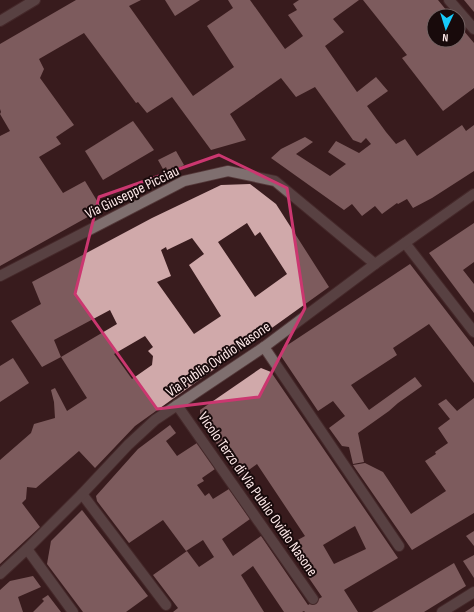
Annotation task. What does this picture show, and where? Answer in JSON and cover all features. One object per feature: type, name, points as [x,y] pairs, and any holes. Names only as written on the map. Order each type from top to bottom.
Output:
[{"type":"street","points":[[0,21],[36,0]]},
{"type":"street","points":[[449,0],[474,29]]},
{"type":"street","name":"Via Giuseppe Picciau","points":[[0,276],[184,181],[228,171],[275,181],[376,264]]},
{"type":"street","name":"Via Publio Ovidio Nasone","points":[[0,574],[82,494],[128,445],[155,420],[264,347],[405,242],[474,194]]},
{"type":"street","points":[[405,242],[474,332]]},
{"type":"street","points":[[264,347],[399,546]]},
{"type":"street","name":"Vicolo Terzo di Via Publio Ovidio Nasone","points":[[178,405],[313,599]]},
{"type":"street","points":[[82,494],[166,605]]},
{"type":"street","points":[[27,549],[73,612]]},
{"type":"street","points":[[442,612],[474,592]]},
{"type":"highlighted area","points":[[219,155],[287,188],[305,308],[259,397],[157,409],[75,294],[99,197]]},
{"type":"building","points":[[76,0],[141,0],[129,6],[193,96],[234,67],[207,26],[233,8],[228,0],[250,0],[285,49],[303,36],[288,15],[297,10],[293,4],[299,0],[359,0],[333,19],[344,32],[325,46],[357,92],[376,77],[388,91],[367,106],[396,144],[405,139],[417,156],[462,125],[466,131],[474,125],[474,171],[432,198],[413,208],[407,199],[398,204],[397,203],[382,214],[375,206],[362,216],[352,204],[344,210],[271,158],[281,149],[305,137],[313,142],[296,154],[330,176],[346,164],[328,152],[336,141],[359,153],[371,144],[366,138],[361,143],[353,140],[315,87],[296,97],[281,78],[230,114],[246,140],[211,150],[172,97],[147,113],[138,102],[136,103],[84,33],[39,59],[44,69],[40,78],[74,125],[56,137],[61,144],[39,157],[63,193],[85,181],[102,209],[0,266],[0,136],[10,131],[0,114],[0,44]]},
{"type":"building","points":[[165,0],[200,0],[175,16]]},
{"type":"building","points":[[363,0],[438,0],[444,8],[426,8],[426,48],[466,48],[466,34],[474,43],[474,88],[443,111],[402,58],[407,55]]},
{"type":"building","points":[[464,0],[474,0],[474,12]]},
{"type":"building","points":[[133,121],[154,150],[103,180],[85,151]]},
{"type":"building","points":[[176,151],[184,165],[169,174],[166,167],[163,169],[158,160]]},
{"type":"building","points":[[250,184],[276,204],[329,287],[135,426],[95,468],[79,451],[36,488],[27,487],[26,499],[22,503],[40,527],[0,564],[0,460],[31,433],[34,424],[55,418],[54,402],[51,390],[55,388],[67,411],[87,398],[61,357],[42,367],[11,321],[41,304],[32,282],[152,218],[221,185]],"holes":[[[247,223],[255,236],[260,232],[287,274],[255,297],[218,242]],[[192,238],[204,254],[189,265],[221,316],[194,334],[157,282],[171,276],[161,250],[166,247],[167,250]],[[110,310],[117,324],[61,357],[54,340]],[[145,336],[153,347],[148,351],[153,356],[152,365],[132,379],[114,354]]]},
{"type":"building","points":[[474,223],[474,262],[463,270],[474,284],[474,313],[429,253]]},
{"type":"building","points":[[410,264],[474,347],[474,383],[429,324],[393,348],[397,355],[351,385],[369,410],[415,377],[422,386],[358,433],[364,462],[353,464],[349,447],[342,446],[329,428],[345,416],[333,401],[318,411],[281,356],[283,348]]},
{"type":"building","points":[[13,358],[29,383],[0,402],[0,366]]},
{"type":"building","points":[[261,368],[271,372],[398,558],[344,590],[358,612],[284,612],[253,566],[241,575],[264,612],[173,612],[178,608],[153,575],[187,551],[199,567],[214,557],[203,540],[186,551],[163,520],[129,543],[97,501],[96,496],[138,449],[170,425],[176,433],[166,441],[177,456],[197,443],[215,469],[202,478],[204,481],[197,485],[205,496],[209,493],[213,499],[229,489],[250,519],[222,539],[233,556],[261,536],[308,605],[322,597],[287,546],[305,536],[257,464],[239,477],[200,419],[200,410]],"holes":[[[355,526],[366,549],[334,564],[323,545]]]},
{"type":"building","points":[[474,398],[474,513],[412,550],[353,465],[365,463],[383,472],[411,514],[446,491],[425,461],[436,454],[435,452],[448,443],[438,428],[450,419],[438,404],[446,399],[457,411]]},
{"type":"building","points":[[82,510],[148,596],[126,612],[83,612],[47,564],[51,541]]},
{"type":"building","points":[[474,531],[474,546],[466,536]]},
{"type":"building","points":[[474,555],[474,578],[463,561]]},
{"type":"building","points":[[454,563],[466,586],[424,612],[372,612]]},
{"type":"building","points":[[33,576],[41,587],[18,597],[23,612],[0,612],[0,590],[10,581]]},
{"type":"building","points":[[48,595],[61,612],[33,612],[44,601],[42,599]]},
{"type":"building","points":[[474,606],[474,612],[465,612]]}]
